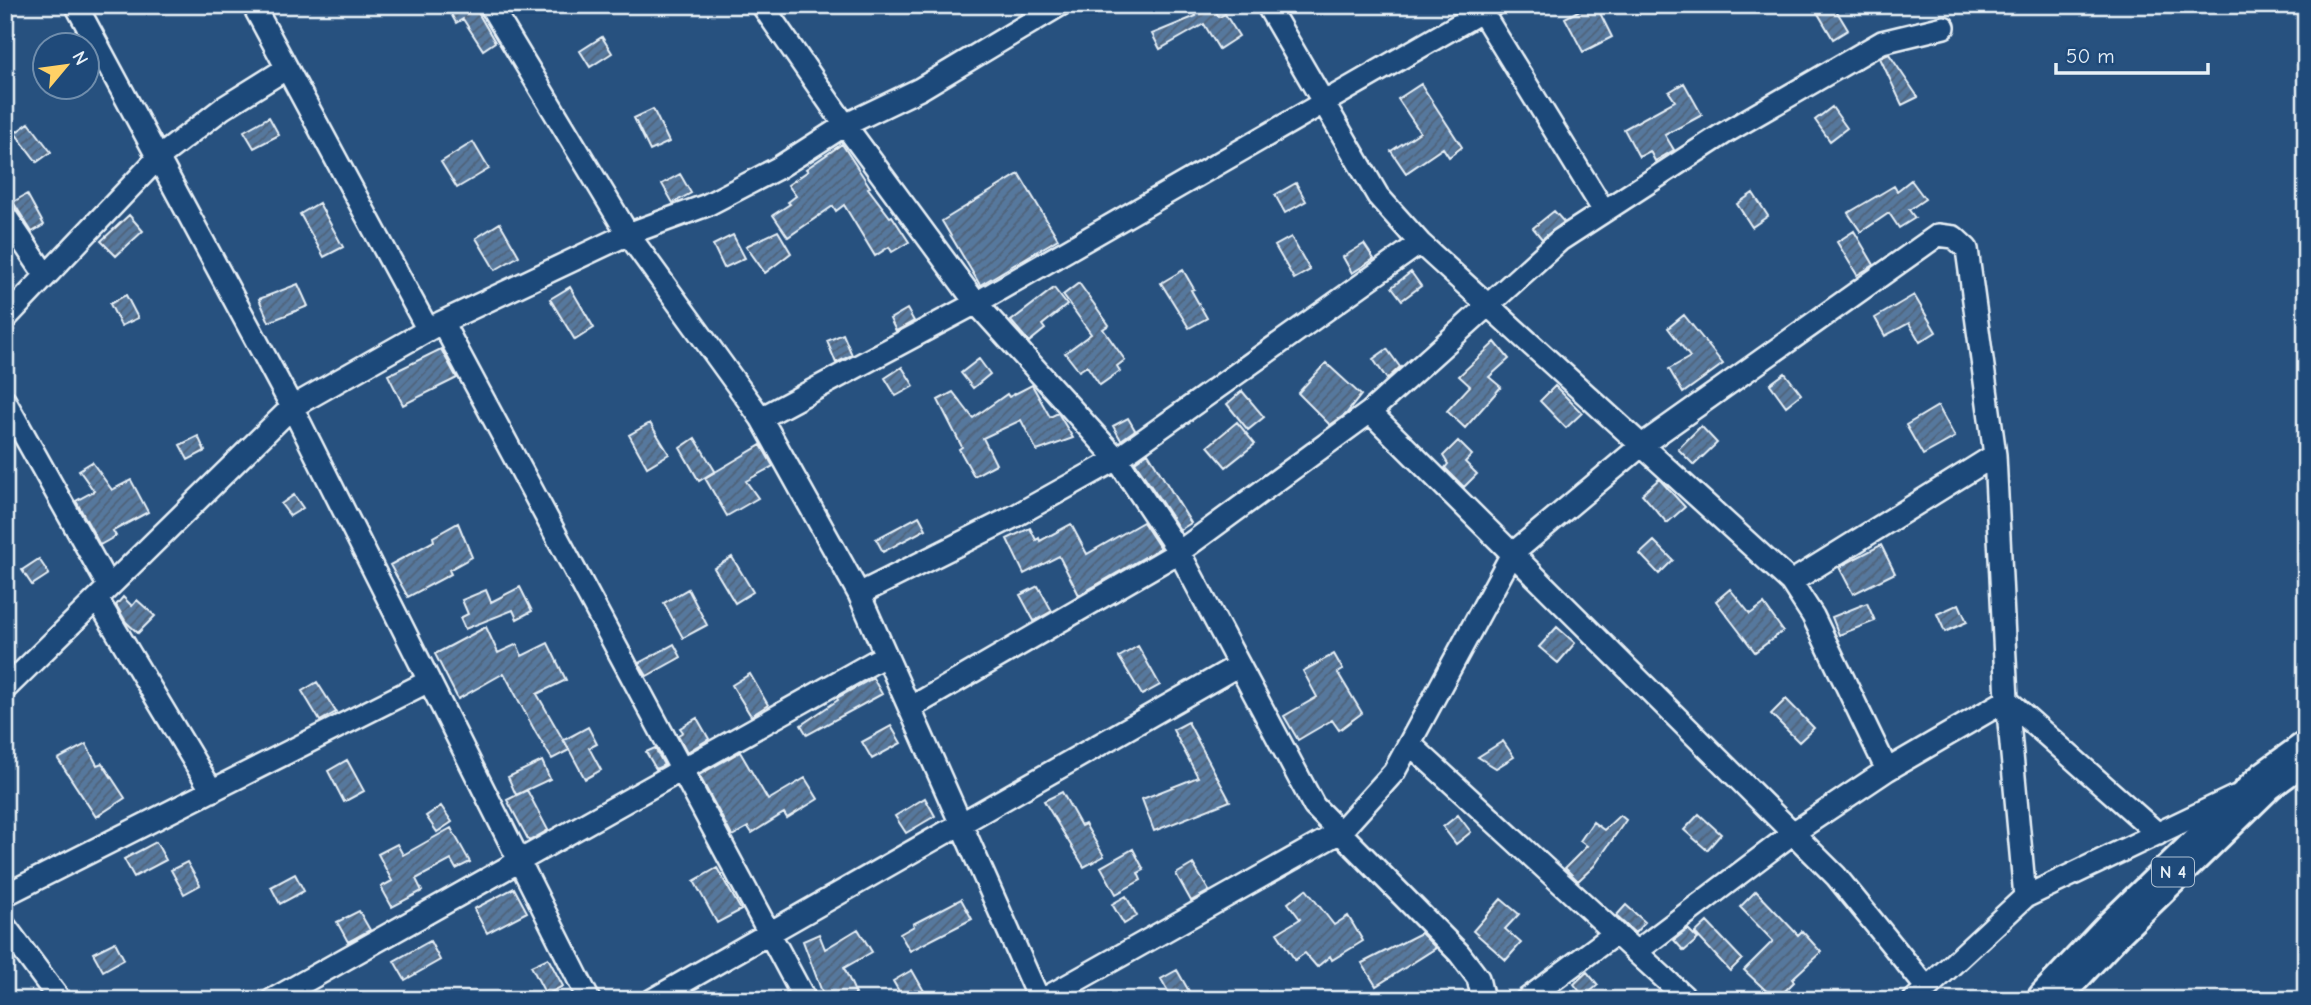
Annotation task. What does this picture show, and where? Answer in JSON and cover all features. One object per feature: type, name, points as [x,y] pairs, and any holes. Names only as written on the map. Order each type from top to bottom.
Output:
[{"type":"highway","name":"N 4","points":[[2047,1000],[2115,928],[2266,781],[2306,752]]},
{"type":"street","points":[[76,5],[292,407],[589,1000]]},
{"type":"street","points":[[253,5],[682,770],[805,1000]]},
{"type":"street","points":[[491,5],[628,234],[761,418],[859,594],[1041,1000],[1340,832],[1394,772],[1512,554],[1642,445],[1938,235],[1954,237],[1967,249],[1995,455],[2007,700],[2025,897]]},
{"type":"street","points":[[762,5],[845,125],[976,303],[1117,459],[1179,552],[1314,806],[1459,953],[1478,978],[1480,998]]},
{"type":"street","points":[[5,689],[292,407],[435,326],[628,234],[707,205],[779,168],[845,125],[920,89],[1023,14],[1060,5]]},
{"type":"street","points":[[1266,5],[1378,196],[1420,243],[1791,582],[1813,616],[1887,770]]},
{"type":"street","points":[[761,418],[976,303],[1488,9],[1604,211]]},
{"type":"street","points":[[910,708],[1179,552],[1370,412],[1560,240],[1604,211],[1723,134],[1882,42],[1944,27]]},
{"type":"street","points":[[5,319],[158,158],[222,108],[287,68]]},
{"type":"street","points":[[5,215],[46,276]]},
{"type":"street","points":[[859,594],[1015,516],[1117,459],[1420,243]]},
{"type":"street","points":[[5,401],[103,593],[212,791]]},
{"type":"street","points":[[1370,412],[1836,876],[1920,994],[2025,897],[2266,781]]},
{"type":"street","points":[[1791,582],[1995,455]]},
{"type":"street","points":[[272,1000],[886,655]]},
{"type":"street","points":[[652,1000],[1239,665]]},
{"type":"street","points":[[5,895],[429,681]]},
{"type":"street","points":[[1636,952],[1793,833],[1887,770],[2007,700]]},
{"type":"street","points":[[2007,700],[2158,834]]},
{"type":"street","points":[[1410,744],[1688,1000]]},
{"type":"street","points":[[5,926],[60,1000]]},
{"type":"street","points":[[1526,1000],[1616,933]]},
{"type":"building","points":[[446,5],[477,5],[477,11],[495,42],[483,50],[463,19],[456,23]]},
{"type":"building","points":[[1189,5],[1212,5],[1219,17],[1225,14],[1239,36],[1219,49],[1204,24],[1160,49],[1152,34],[1196,16]]},
{"type":"building","points":[[1589,5],[1596,5],[1612,37],[1583,52],[1565,18]]},
{"type":"building","points":[[1813,5],[1833,5],[1848,30],[1833,39]]},
{"type":"building","points":[[602,37],[612,53],[590,67],[580,51]]},
{"type":"building","points":[[1889,54],[1918,97],[1902,105],[1880,58]]},
{"type":"building","points":[[1684,83],[1702,115],[1665,135],[1674,150],[1655,161],[1650,151],[1639,157],[1624,129],[1675,101],[1669,92]]},
{"type":"building","points":[[1421,84],[1462,147],[1449,157],[1443,148],[1406,173],[1391,151],[1420,132],[1398,99]]},
{"type":"building","points":[[1832,107],[1847,128],[1830,141],[1815,120]]},
{"type":"building","points":[[653,109],[669,142],[650,151],[634,118]]},
{"type":"building","points":[[269,117],[279,135],[254,148],[244,131]]},
{"type":"building","points":[[29,123],[51,152],[37,162],[15,133]]},
{"type":"building","points":[[473,142],[489,169],[457,188],[441,162]]},
{"type":"building","points":[[842,144],[870,187],[868,188],[890,217],[892,216],[909,242],[892,252],[889,247],[875,256],[844,205],[836,211],[833,206],[788,237],[773,215],[790,204],[788,202],[796,196],[788,185]]},
{"type":"building","points":[[680,174],[691,193],[673,203],[662,184]]},
{"type":"building","points":[[1019,174],[1058,239],[980,285],[942,221]]},
{"type":"building","points":[[1911,180],[1925,199],[1909,210],[1915,218],[1899,228],[1889,213],[1861,232],[1848,213],[1894,186],[1897,191]]},
{"type":"building","points":[[1296,183],[1306,201],[1285,213],[1275,195]]},
{"type":"building","points":[[1753,193],[1768,216],[1752,227],[1737,204]]},
{"type":"building","points":[[27,194],[44,225],[32,232],[13,202]]},
{"type":"building","points":[[319,203],[343,247],[324,257],[300,214]]},
{"type":"building","points":[[1554,211],[1564,222],[1542,239],[1533,228]]},
{"type":"building","points":[[129,215],[143,231],[116,256],[101,241]]},
{"type":"building","points":[[500,223],[519,256],[495,270],[476,238]]},
{"type":"building","points":[[778,231],[791,253],[765,273],[746,246]]},
{"type":"building","points":[[1854,231],[1874,265],[1857,275],[1837,242]]},
{"type":"building","points":[[733,235],[745,258],[724,268],[713,245]]},
{"type":"building","points":[[1291,237],[1310,270],[1294,279],[1275,246]]},
{"type":"building","points":[[1364,244],[1374,259],[1352,273],[1343,257]]},
{"type":"building","points":[[1183,270],[1207,318],[1189,328],[1161,283]]},
{"type":"building","points":[[1411,272],[1421,286],[1402,300],[1392,287]]},
{"type":"building","points":[[1079,283],[1109,325],[1103,329],[1125,360],[1117,366],[1120,371],[1100,385],[1087,366],[1079,371],[1065,353],[1091,334],[1063,295]]},
{"type":"building","points":[[298,284],[308,306],[269,322],[259,299]]},
{"type":"building","points":[[570,287],[594,328],[575,340],[550,299]]},
{"type":"building","points":[[1054,288],[1067,305],[1042,325],[1045,329],[1029,342],[1011,321]]},
{"type":"building","points":[[126,295],[138,318],[121,326],[110,304]]},
{"type":"building","points":[[1914,295],[1936,332],[1920,342],[1909,323],[1885,336],[1875,318]]},
{"type":"building","points":[[907,309],[914,321],[896,331],[890,319]]},
{"type":"building","points":[[1684,315],[1723,364],[1683,393],[1669,369],[1690,357],[1668,328]]},
{"type":"building","points":[[843,334],[852,355],[836,363],[827,341]]},
{"type":"building","points":[[1495,342],[1509,359],[1489,377],[1501,387],[1465,428],[1447,411],[1470,386],[1459,376]]},
{"type":"building","points":[[441,349],[457,378],[403,405],[388,375]]},
{"type":"building","points":[[1387,349],[1400,367],[1387,379],[1373,359]]},
{"type":"building","points":[[979,359],[990,374],[973,388],[961,373]]},
{"type":"building","points":[[1326,363],[1361,395],[1346,414],[1330,425],[1298,393]]},
{"type":"building","points":[[902,367],[914,386],[896,396],[885,378]]},
{"type":"building","points":[[1785,373],[1801,394],[1786,406],[1770,384]]},
{"type":"building","points":[[1032,385],[1050,417],[1058,413],[1073,438],[1037,451],[1021,420],[983,438],[996,464],[974,476],[938,400],[953,392],[973,418],[1007,394],[1009,397]]},
{"type":"building","points":[[1555,386],[1582,413],[1566,428],[1540,401]]},
{"type":"building","points":[[1242,391],[1264,417],[1248,430],[1227,404]]},
{"type":"building","points":[[1938,406],[1955,437],[1923,455],[1906,425]]},
{"type":"building","points":[[1128,418],[1135,430],[1121,440],[1113,426]]},
{"type":"building","points":[[1237,422],[1255,444],[1226,467],[1208,446]]},
{"type":"building","points":[[650,423],[669,454],[647,467],[629,435]]},
{"type":"building","points":[[1701,426],[1717,443],[1694,465],[1678,449]]},
{"type":"building","points":[[198,436],[205,451],[188,460],[180,445]]},
{"type":"building","points":[[695,438],[715,471],[699,481],[680,448]]},
{"type":"building","points":[[1458,441],[1472,455],[1465,462],[1477,474],[1464,487],[1445,468],[1448,464],[1443,456]]},
{"type":"building","points":[[761,445],[773,466],[746,481],[758,498],[727,516],[705,478]]},
{"type":"building","points":[[1148,453],[1191,523],[1180,530],[1135,462]]},
{"type":"building","points":[[92,462],[112,490],[131,480],[148,512],[113,531],[116,536],[100,545],[76,501],[94,491],[79,470]]},
{"type":"building","points":[[1659,479],[1685,507],[1667,523],[1642,494]]},
{"type":"building","points":[[294,495],[303,508],[290,516],[281,504]]},
{"type":"building","points":[[919,516],[926,529],[883,552],[876,539]]},
{"type":"building","points":[[1143,522],[1160,548],[1079,595],[1059,556],[1024,574],[1007,539],[1030,528],[1036,540],[1039,538],[1040,541],[1071,524],[1087,554]]},
{"type":"building","points":[[458,523],[472,557],[449,570],[451,574],[408,597],[390,565],[434,541],[433,537]]},
{"type":"building","points":[[1654,541],[1673,560],[1659,574],[1640,554]]},
{"type":"building","points":[[1881,545],[1895,573],[1853,594],[1839,567]]},
{"type":"building","points":[[732,557],[753,592],[735,603],[714,568]]},
{"type":"building","points":[[39,559],[49,574],[32,585],[22,570]]},
{"type":"building","points":[[1038,586],[1052,611],[1034,621],[1020,595]]},
{"type":"building","points":[[520,587],[532,611],[517,619],[513,610],[465,629],[460,618],[468,614],[462,600],[486,590],[491,602]]},
{"type":"building","points":[[688,589],[707,625],[683,638],[664,603]]},
{"type":"building","points":[[1730,589],[1750,614],[1764,604],[1783,631],[1755,652],[1716,601]]},
{"type":"building","points":[[123,597],[132,606],[137,600],[155,616],[138,633],[126,622],[116,605]]},
{"type":"building","points":[[1867,603],[1875,621],[1839,635],[1832,617]]},
{"type":"building","points":[[1959,604],[1967,622],[1945,632],[1937,614]]},
{"type":"building","points":[[486,627],[498,653],[517,644],[522,656],[548,643],[566,680],[537,694],[569,750],[552,759],[504,673],[458,699],[435,654]]},
{"type":"building","points":[[1557,627],[1575,643],[1558,663],[1539,647]]},
{"type":"building","points":[[674,644],[681,657],[647,676],[639,663]]},
{"type":"building","points":[[1138,646],[1160,685],[1142,695],[1119,657]]},
{"type":"building","points":[[1334,654],[1343,670],[1338,673],[1362,713],[1339,730],[1332,720],[1298,740],[1284,716],[1317,697],[1303,671]]},
{"type":"building","points":[[750,674],[768,705],[751,716],[732,685]]},
{"type":"building","points":[[873,678],[882,694],[807,735],[801,725],[838,700],[837,698]]},
{"type":"building","points":[[317,682],[336,712],[320,721],[302,691]]},
{"type":"building","points":[[1786,699],[1814,728],[1799,742],[1771,714]]},
{"type":"building","points":[[697,718],[709,739],[687,752],[678,735],[683,732],[680,728]]},
{"type":"building","points":[[1188,722],[1230,801],[1154,831],[1142,799],[1198,777],[1173,730]]},
{"type":"building","points":[[891,726],[901,743],[872,759],[862,742]]},
{"type":"building","points":[[588,727],[597,744],[589,748],[601,770],[585,779],[564,740]]},
{"type":"building","points":[[1503,741],[1514,757],[1496,768],[1478,757]]},
{"type":"building","points":[[86,744],[97,765],[102,763],[125,798],[96,817],[58,759]]},
{"type":"building","points":[[655,748],[664,765],[656,769],[646,752]]},
{"type":"building","points":[[740,752],[768,800],[805,778],[818,799],[787,818],[784,813],[752,833],[748,827],[732,836],[699,775]]},
{"type":"building","points":[[347,760],[364,791],[344,802],[328,771]]},
{"type":"building","points":[[542,761],[550,779],[516,795],[508,777]]},
{"type":"building","points":[[527,790],[548,830],[529,841],[507,800]]},
{"type":"building","points":[[1062,792],[1081,826],[1085,824],[1104,856],[1084,867],[1044,801]]},
{"type":"building","points":[[925,798],[935,816],[906,833],[895,816]]},
{"type":"building","points":[[441,806],[452,822],[437,832],[426,816]]},
{"type":"building","points":[[1699,814],[1721,834],[1707,850],[1684,830]]},
{"type":"building","points":[[1458,815],[1471,832],[1456,844],[1443,827]]},
{"type":"building","points":[[1620,815],[1626,820],[1594,866],[1578,881],[1565,868],[1587,846],[1580,841],[1593,822],[1604,830]]},
{"type":"building","points":[[451,828],[470,862],[456,869],[451,860],[416,879],[422,891],[392,907],[381,887],[392,881],[378,854],[397,844],[403,855]]},
{"type":"building","points":[[156,842],[166,860],[134,877],[124,859]]},
{"type":"building","points":[[1133,849],[1144,870],[1138,873],[1141,880],[1116,894],[1101,867]]},
{"type":"building","points":[[187,862],[200,885],[184,894],[171,870]]},
{"type":"building","points":[[1193,864],[1209,891],[1191,901],[1176,874]]},
{"type":"building","points":[[717,868],[741,910],[717,923],[694,881]]},
{"type":"building","points":[[295,874],[304,891],[280,904],[271,887]]},
{"type":"building","points":[[514,888],[527,912],[487,933],[474,909]]},
{"type":"building","points":[[1306,889],[1334,925],[1348,916],[1363,941],[1332,960],[1330,956],[1317,967],[1305,953],[1295,960],[1277,933],[1300,919],[1288,903]]},
{"type":"building","points":[[1756,891],[1798,935],[1802,931],[1821,952],[1792,979],[1794,982],[1776,1000],[1744,970],[1773,941],[1740,907]]},
{"type":"building","points":[[1126,896],[1137,916],[1124,924],[1112,904]]},
{"type":"building","points":[[961,899],[972,919],[910,951],[900,934],[914,926],[913,924]]},
{"type":"building","points":[[1501,899],[1519,914],[1505,929],[1521,943],[1506,960],[1473,931]]},
{"type":"building","points":[[1626,905],[1645,922],[1635,933],[1616,916]]},
{"type":"building","points":[[359,911],[370,930],[348,942],[337,922]]},
{"type":"building","points":[[1707,922],[1742,959],[1730,971],[1695,933]]},
{"type":"building","points":[[858,929],[872,952],[844,968],[856,994],[844,1000],[825,1000],[803,941],[819,934],[825,949]]},
{"type":"building","points":[[1688,929],[1698,939],[1684,951],[1674,940]]},
{"type":"building","points":[[1421,933],[1436,948],[1376,986],[1362,963]]},
{"type":"building","points":[[430,941],[440,960],[405,980],[394,961]]},
{"type":"building","points":[[115,942],[124,959],[103,971],[93,953]]},
{"type":"building","points":[[548,958],[563,986],[546,995],[531,966]]},
{"type":"building","points":[[912,970],[929,1000],[904,1000],[893,981]]},
{"type":"building","points":[[1177,970],[1194,1000],[1173,1000],[1161,979]]},
{"type":"building","points":[[1587,972],[1598,985],[1584,997],[1574,984]]}]
